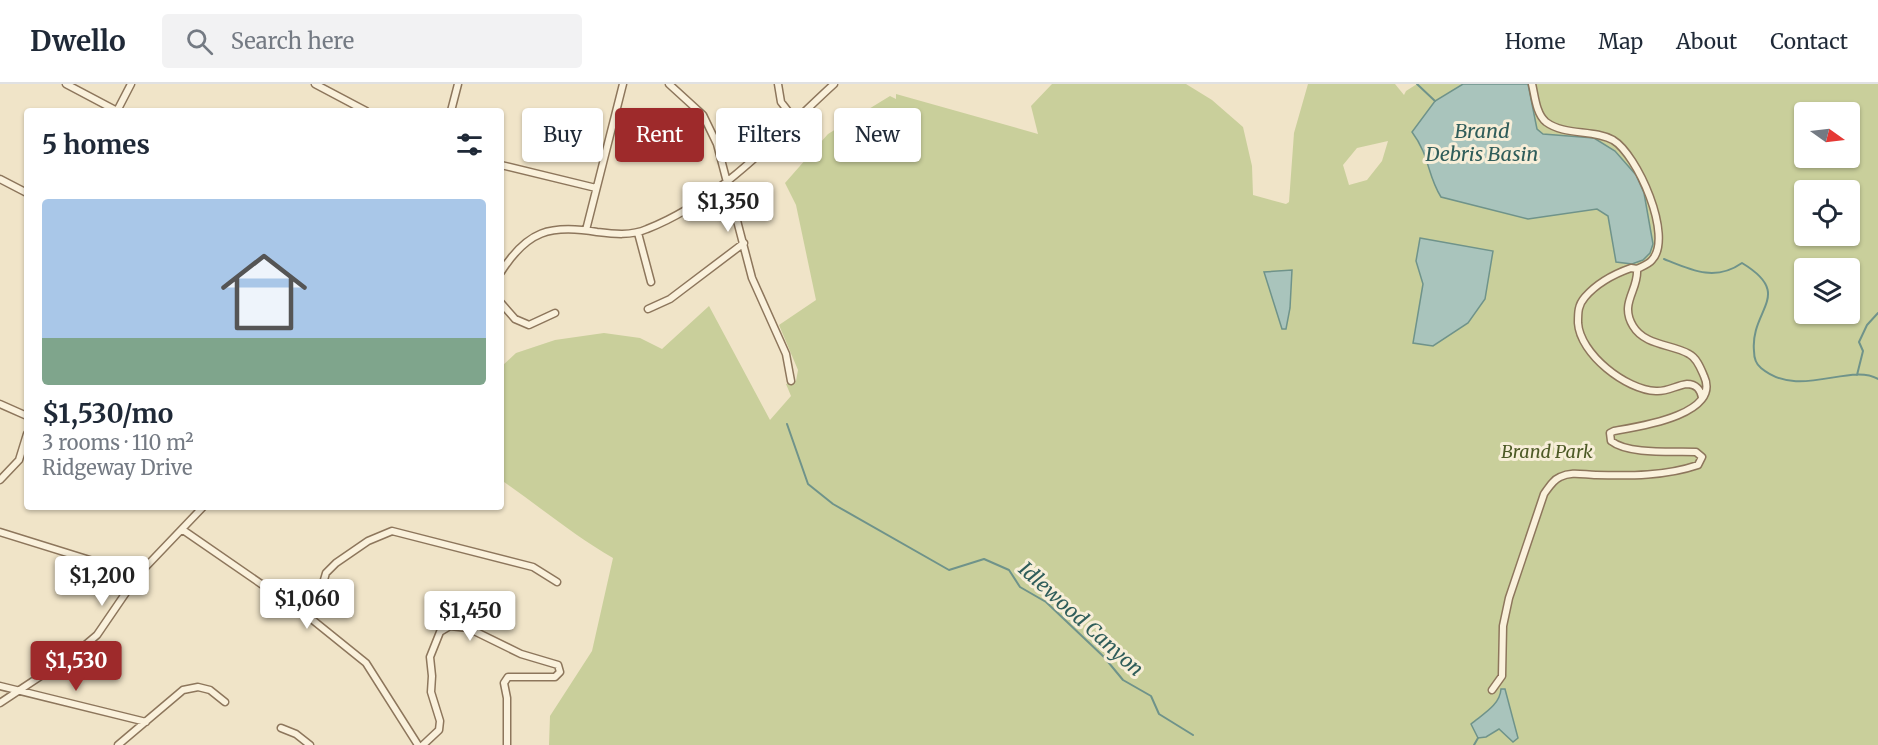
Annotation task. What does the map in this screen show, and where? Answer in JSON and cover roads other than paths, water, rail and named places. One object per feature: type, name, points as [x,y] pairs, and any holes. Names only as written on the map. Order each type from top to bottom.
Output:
[{"type":"street","points":[[66,84],[111,108]]},
{"type":"street","points":[[119,108],[131,84]]},
{"type":"street","points":[[315,84],[360,108]]},
{"type":"street","points":[[452,108],[458,84]]},
{"type":"street","points":[[586,230],[623,84]]},
{"type":"street","points":[[669,84],[703,115],[717,144],[752,278],[786,354],[791,381]]},
{"type":"street","points":[[778,84],[781,102],[786,108]]},
{"type":"street","points":[[808,108],[834,84]]},
{"type":"street","points":[[1532,84],[1539,114],[1547,123],[1571,130],[1599,134],[1615,142],[1634,161],[1647,185],[1659,241],[1653,260],[1636,270]]},
{"type":"street","points":[[504,267],[513,253],[531,237],[553,228],[610,234],[638,233],[667,220],[727,182],[749,162]]},
{"type":"street","points":[[504,166],[596,188]]},
{"type":"street","points":[[0,180],[24,192]]},
{"type":"street","points":[[638,233],[651,282]]},
{"type":"street","points":[[648,309],[670,299],[744,243]]},
{"type":"street","points":[[1636,270],[1631,267],[1609,276],[1584,298],[1578,309],[1579,330],[1586,346],[1607,368],[1635,387],[1656,392],[1687,384],[1697,387],[1702,399]]},
{"type":"street","points":[[1492,690],[1502,676],[1503,626],[1509,598],[1544,494],[1554,480],[1569,474],[1662,474],[1698,465],[1702,458],[1696,452],[1630,449],[1617,446],[1610,437],[1614,430],[1646,426],[1670,419],[1697,405],[1702,399],[1706,380],[1695,358],[1689,353],[1650,340],[1633,327],[1628,315],[1629,297],[1637,275],[1636,270]]},
{"type":"street","points":[[504,306],[515,319],[529,325],[555,313]]},
{"type":"street","points":[[0,404],[24,415]]},
{"type":"street","points":[[0,480],[19,460],[24,444]]},
{"type":"street","points":[[0,703],[16,690],[77,652],[97,635],[138,575],[200,510]]},
{"type":"street","points":[[183,530],[309,617],[366,663],[418,745]]},
{"type":"street","points":[[309,617],[316,607],[326,573],[336,563],[368,541],[392,531],[533,567],[557,582]]},
{"type":"street","points":[[0,532],[138,575]]},
{"type":"street","points":[[423,745],[439,730],[440,721],[431,692],[432,676],[429,657],[440,632],[450,626],[468,628],[521,654],[558,665],[560,672],[555,677],[508,676],[504,683],[507,698],[507,745]]},
{"type":"street","points":[[0,686],[146,722]]},
{"type":"street","points":[[117,745],[183,690],[198,687],[210,690],[225,702]]},
{"type":"street","points":[[280,728],[296,734],[310,745]]},
{"type":"water","name":"Brand Debris Basin","points":[[1463,84],[1528,84],[1537,129],[1543,134],[1594,138],[1615,151],[1636,175],[1644,193],[1653,244],[1650,253],[1643,260],[1632,264],[1616,262],[1608,216],[1597,209],[1528,219],[1441,197],[1422,149],[1412,132],[1435,101]]},
{"type":"water","points":[[1420,238],[1493,251],[1485,299],[1468,323],[1433,346],[1413,343],[1423,284],[1416,261]]},
{"type":"water","points":[[1292,270],[1290,308],[1286,329],[1282,329],[1264,272]]},
{"type":"water","points":[[1501,689],[1505,689],[1518,738],[1513,742],[1499,729],[1486,737],[1478,738],[1471,724],[1498,700]]},
{"type":"waterway","points":[[1417,84],[1435,101]]},
{"type":"waterway","points":[[1664,259],[1693,270],[1713,273],[1732,269],[1742,263],[1758,274],[1766,284],[1768,294],[1755,336],[1754,356],[1759,366],[1776,377],[1791,381],[1807,381],[1866,375],[1878,379]]},
{"type":"waterway","points":[[1857,375],[1863,351],[1859,342],[1867,325],[1878,313]]},
{"type":"waterway","name":"Idlewood Canyon","points":[[787,424],[808,484],[833,504],[949,570],[984,559],[1009,570],[1020,587],[1046,602],[1104,657],[1123,680],[1151,696],[1159,714],[1193,735]]},
{"type":"waterway","points":[[1474,745],[1478,738]]},
{"type":"park label","name":"Brand Park","points":[[1547,452]]}]
